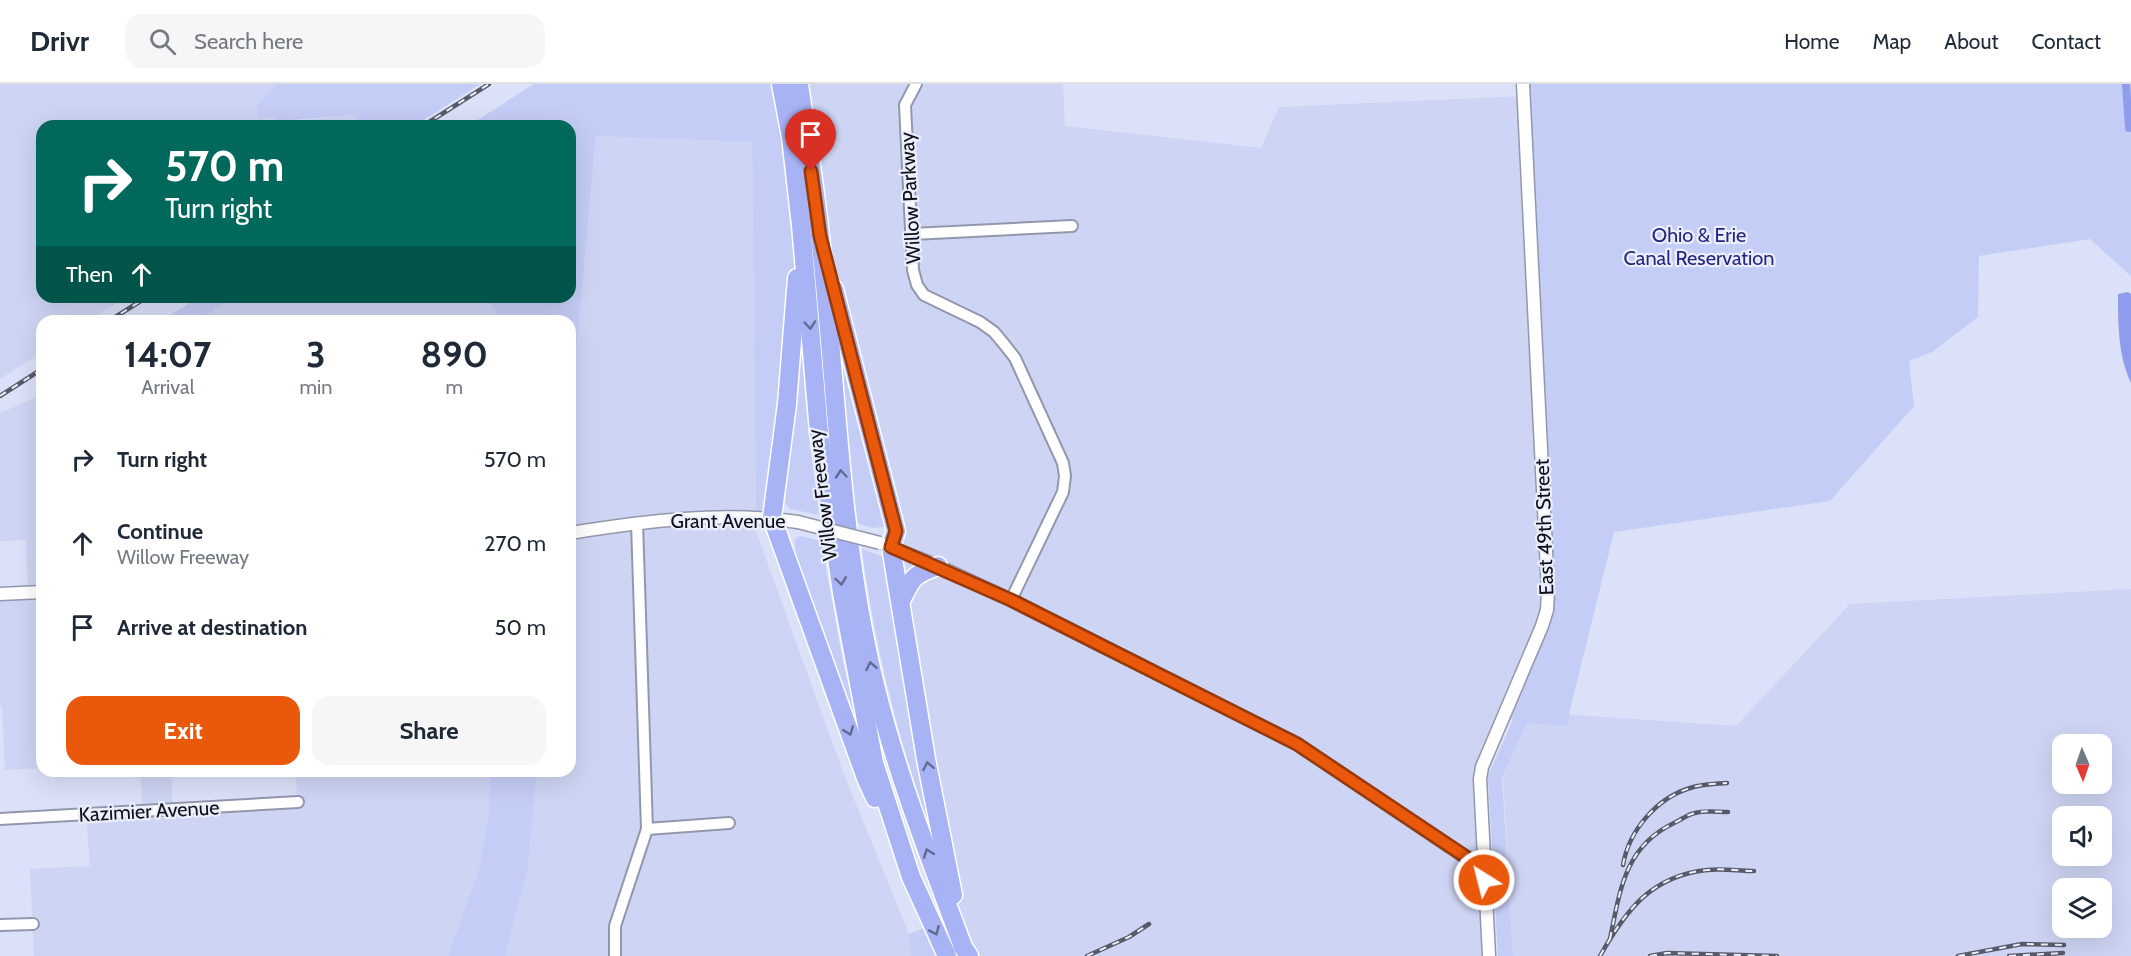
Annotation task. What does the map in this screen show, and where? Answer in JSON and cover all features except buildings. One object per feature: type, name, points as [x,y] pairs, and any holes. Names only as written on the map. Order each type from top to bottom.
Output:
[{"type":"highway","name":"Willow Freeway","points":[[781,84],[791,137],[801,225],[819,432],[842,593],[874,763],[911,877],[960,953]]},
{"type":"highway","name":"Willow Freeway","points":[[799,84],[820,236],[843,504],[869,656],[875,686],[893,746],[960,953]]},
{"type":"highway","points":[[801,225],[787,404],[772,518],[866,778],[911,877]]},
{"type":"highway","points":[[820,236],[896,531],[885,545],[901,602],[960,953]]},
{"type":"highway","points":[[901,602],[912,579],[921,572],[938,566]]},
{"type":"street","name":"Willow Parkway","points":[[916,84],[905,105],[913,270],[920,291],[980,322],[994,332],[1004,344],[1015,358],[1063,463],[1065,476],[1063,492],[1011,600]]},
{"type":"street","name":"East 49th Street","points":[[1489,956],[1480,779],[1482,767],[1505,717],[1548,610],[1523,84]]},
{"type":"street","points":[[912,234],[1072,225]]},
{"type":"street","name":"Grant Avenue","points":[[576,532],[637,523],[711,517],[772,518],[798,522],[885,545],[938,566],[1011,600],[1297,744],[1484,869]]},
{"type":"street","points":[[615,956],[615,926],[646,829],[637,523]]},
{"type":"street","points":[[0,594],[36,592]]},
{"type":"street","name":"Kazimier Avenue","points":[[0,819],[298,802]]},
{"type":"street","points":[[646,829],[729,823]]},
{"type":"street","points":[[0,925],[33,924]]},
{"type":"shaded area","points":[[0,84],[301,84],[301,120],[36,120],[36,303],[117,303],[98,315],[36,315],[36,356],[0,379]]},
{"type":"shaded area","points":[[799,84],[1063,84],[1065,126],[1261,148],[1279,107],[1524,96],[1547,610],[1482,767],[1489,956],[969,956],[963,947],[891,547],[820,236]]},
{"type":"shaded area","points":[[355,115],[357,120],[301,120]]},
{"type":"shaded area","points":[[596,136],[752,142],[756,531],[843,772],[909,934],[911,956],[505,956],[528,867],[536,777],[576,777],[576,356]]},
{"type":"shaded area","points":[[226,303],[491,303],[497,314],[497,315],[207,315]]},
{"type":"shaded area","points":[[36,398],[36,768],[5,770],[2,706],[0,706],[0,594],[28,592],[26,540],[0,541],[0,413]]},
{"type":"shaded area","points":[[2131,589],[2131,956],[1513,956],[1503,776],[1532,712],[1736,726],[1850,604]]},
{"type":"shaded area","points":[[140,777],[171,777],[173,810],[298,802],[296,777],[510,777],[472,956],[34,956],[30,869],[90,866],[86,814],[143,812]]},
{"type":"green space","points":[[276,84],[480,84],[423,120],[358,120],[355,115],[275,120],[275,117],[258,118],[257,105]]},
{"type":"green space","points":[[534,84],[781,84],[801,225],[772,518],[756,518],[752,142],[596,136],[576,356],[576,315],[497,315],[491,303],[576,303],[576,120],[477,120]]},
{"type":"green space","name":"Ohio & Erie Canal Reservation","points":[[1523,84],[2131,84],[2131,276],[2090,239],[1979,256],[1978,317],[1932,352],[1909,361],[1914,406],[1830,501],[1614,532],[1568,726],[1527,723],[1502,778],[1513,956],[1498,956],[1488,776],[1513,720],[1505,717],[1547,610]]},
{"type":"green space","points":[[190,303],[226,303],[207,315],[170,315]]},
{"type":"green space","points":[[801,345],[819,515],[790,509],[785,503],[798,347]]},
{"type":"green space","points":[[840,355],[844,355],[886,521],[884,527],[872,528],[857,523]]},
{"type":"green space","points":[[800,536],[821,541],[843,662],[859,727],[855,728],[796,564],[795,539]]},
{"type":"green space","points":[[862,549],[884,557],[929,819],[926,818],[915,785],[887,685]]},
{"type":"green space","points":[[491,777],[536,777],[528,867],[505,956],[448,956],[479,870],[489,813]]},
{"type":"green space","points":[[932,925],[947,956],[911,956],[909,934]]},
{"type":"water","points":[[2128,292],[2131,294],[2131,383],[2123,362],[2118,317],[2118,294]]},
{"type":"waterway","points":[[2126,84],[2129,128]]},
{"type":"railway","points":[[432,120],[489,84]]},
{"type":"railway","points":[[118,315],[138,303]]},
{"type":"railway","points":[[0,396],[36,373]]},
{"type":"railway","points":[[1623,865],[1626,852],[1638,828],[1646,817],[1666,799],[1690,788],[1727,783]]},
{"type":"railway","points":[[1610,939],[1621,888],[1634,858],[1644,844],[1657,833],[1690,815],[1703,812],[1728,812]]},
{"type":"railway","points":[[1600,956],[1631,910],[1642,898],[1670,879],[1707,870],[1754,871]]},
{"type":"railway","points":[[1087,956],[1129,937],[1149,924]]},
{"type":"railway","points":[[1958,956],[2022,944],[2064,945]]},
{"type":"railway","points":[[1650,956],[1667,953],[1777,956]]},
{"type":"railway","points":[[2009,956],[2063,953]]},
{"type":"route","points":[[811,171],[820,236],[896,531],[891,547],[1011,600],[1297,744],[1484,869],[1484,880]]}]
